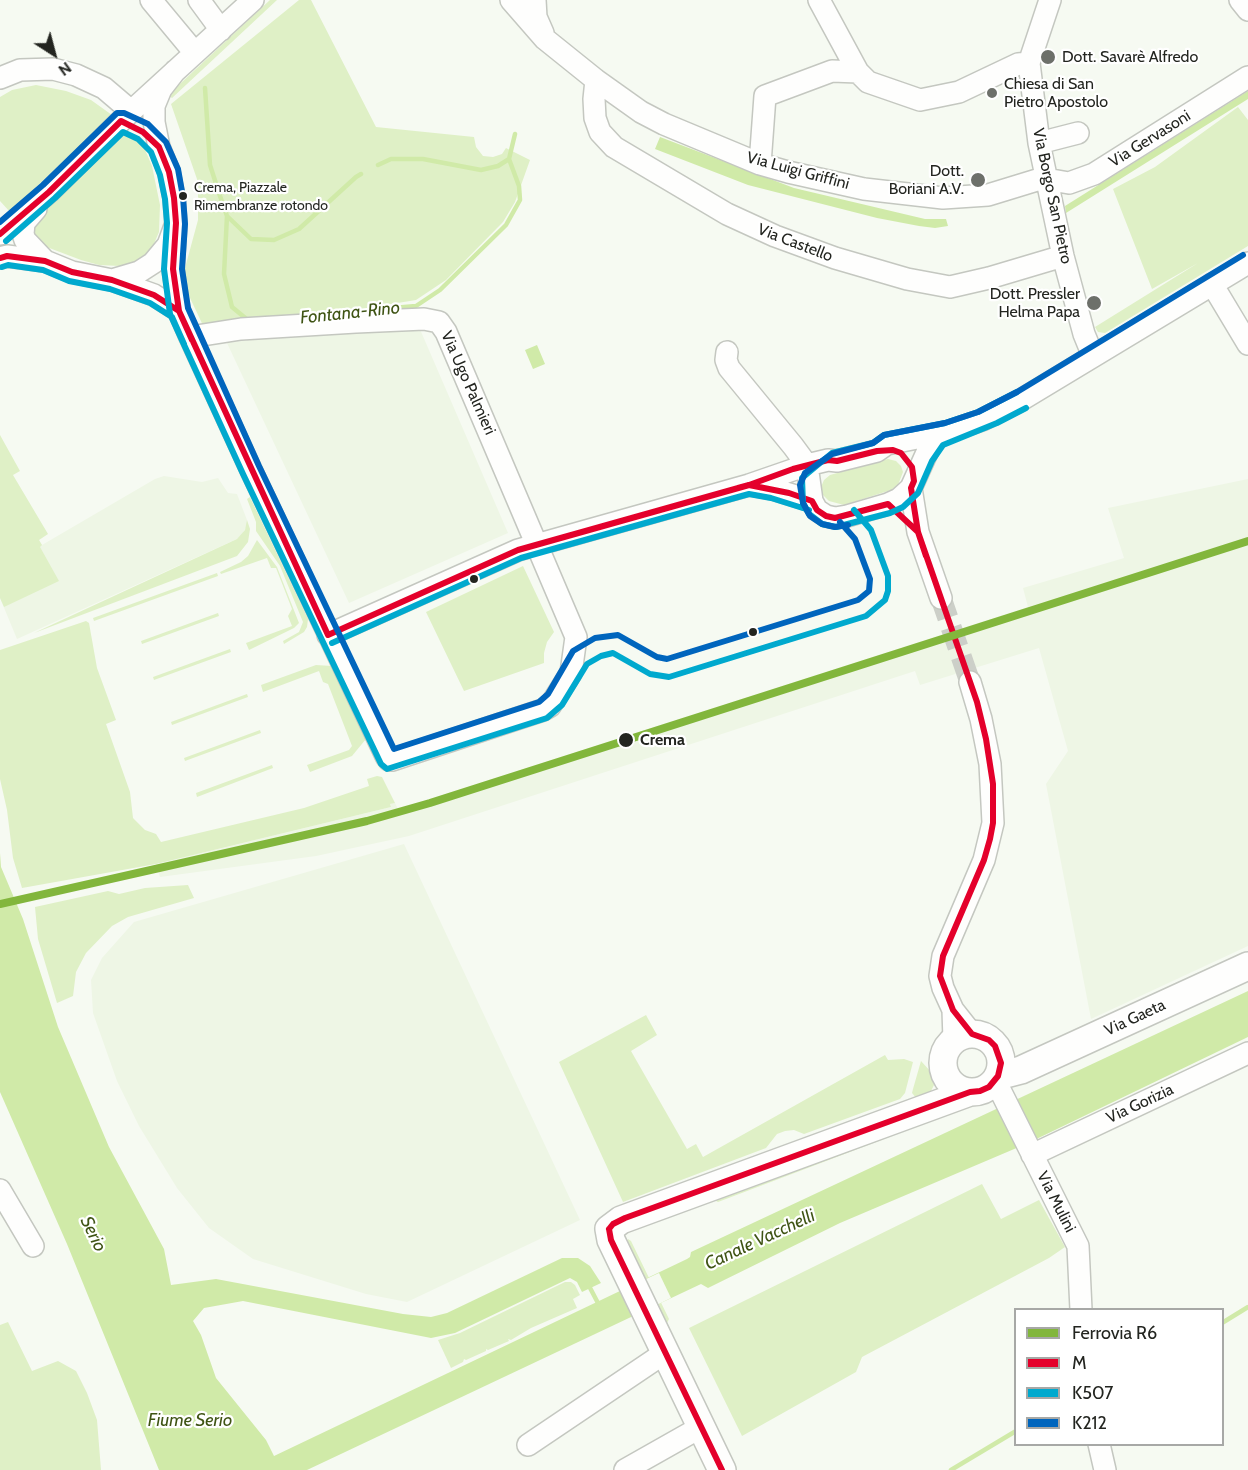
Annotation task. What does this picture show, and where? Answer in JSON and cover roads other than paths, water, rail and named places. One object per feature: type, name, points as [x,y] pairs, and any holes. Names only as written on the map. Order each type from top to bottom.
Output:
[{"type":"main road","name":"Via Gaeta","points":[[666,1352],[610,1236],[609,1229],[613,1224],[996,1082],[1248,966]]},
{"type":"main road","points":[[980,1036],[995,1046],[996,1082],[961,1090],[952,1084],[946,1076],[944,1067],[944,1057],[948,1048],[963,1037],[980,1036]]},
{"type":"main road","points":[[927,1108],[946,1076]]},
{"type":"main road","points":[[666,1352],[722,1470]]},
{"type":"street","points":[[151,0],[195,53]]},
{"type":"street","points":[[199,0],[220,30]]},
{"type":"street","points":[[2,228],[49,192],[126,116],[253,0]]},
{"type":"street","name":"Via Luigi Griffini","points":[[511,0],[539,32],[596,80],[657,121],[760,164],[864,189],[943,198],[988,195],[1046,179]]},
{"type":"street","points":[[536,0],[539,32]]},
{"type":"street","points":[[819,0],[858,72],[868,82],[920,100],[959,92],[1018,64],[1029,63]]},
{"type":"street","points":[[1240,0],[1248,10]]},
{"type":"street","name":"Via Borgo San Pietro","points":[[1047,1],[1029,63],[1039,143],[1063,256],[1084,334],[1093,356]]},
{"type":"street","points":[[0,78],[20,70],[53,69],[76,75],[104,88],[126,116],[159,147]]},
{"type":"street","points":[[176,71],[161,89],[154,106],[154,122],[174,198],[176,223],[173,269],[178,311],[328,635],[389,759],[543,710],[555,700],[571,673],[576,637],[537,544]]},
{"type":"street","points":[[760,164],[765,96],[832,71],[858,72]]},
{"type":"street","name":"Via Gervasoni","points":[[1046,179],[1069,183],[1094,174],[1248,77]]},
{"type":"street","name":"Via Castello","points":[[596,80],[595,118],[600,132],[614,147],[734,218],[795,244],[907,279],[950,287],[1063,256]]},
{"type":"street","points":[[1039,143],[1078,133]]},
{"type":"street","points":[[45,261],[23,234],[24,224],[49,192]]},
{"type":"street","points":[[112,280],[139,272],[153,263],[168,245],[176,223]]},
{"type":"street","points":[[0,258],[7,256],[45,261],[72,272],[112,280],[154,295],[178,311]]},
{"type":"street","points":[[727,352],[726,360],[729,368],[793,446],[810,483],[817,510],[826,516],[835,518],[899,499],[913,485],[929,447],[936,438],[994,415],[1248,263]]},
{"type":"street","points":[[1212,284],[1248,344]]},
{"type":"street","name":"Via Ugo Palmieri","points":[[190,337],[241,329],[437,320],[446,332],[537,544]]},
{"type":"street","points":[[877,450],[887,444],[947,432]]},
{"type":"street","points":[[749,485],[773,489],[810,483],[828,460],[837,461],[877,450],[893,450],[901,453],[912,467],[918,532],[941,598]]},
{"type":"street","points":[[328,635],[518,550],[537,544],[749,485],[810,483]]},
{"type":"street","points":[[888,504],[918,532]]},
{"type":"street","points":[[963,1037],[940,976],[943,956],[984,860],[993,824],[990,764],[981,719],[970,682]]},
{"type":"street","name":"Via Gorizia","points":[[1029,1150],[1055,1144],[1248,1053]]},
{"type":"street","name":"Via Mulini","points":[[996,1082],[1078,1246],[1081,1308]]},
{"type":"street","points":[[1054,1199],[1059,1186],[1052,1160],[1055,1144]]},
{"type":"street","points":[[0,1190],[33,1245]]},
{"type":"street","points":[[528,1445],[666,1352]]},
{"type":"street","points":[[625,1470],[701,1427]]},
{"type":"street","points":[[1099,1446],[1105,1470]]},
{"type":"water","points":[[1248,91],[1248,99],[1066,213],[1065,206]]},
{"type":"water","points":[[660,137],[794,188],[925,219],[946,219],[948,226],[935,228],[877,218],[748,185],[655,149]]},
{"type":"water","points":[[537,345],[545,364],[533,369],[525,350]]},
{"type":"water","points":[[0,853],[1,867],[23,919],[58,1027],[109,1147],[164,1249],[171,1285],[216,1279],[403,1314],[431,1317],[447,1313],[562,1258],[578,1258],[590,1266],[601,1283],[582,1292],[577,1282],[570,1278],[455,1333],[431,1338],[243,1301],[204,1308],[193,1321],[201,1335],[216,1378],[266,1440],[274,1456],[687,1259],[691,1252],[1248,991],[1248,1037],[1026,1144],[840,1223],[708,1288],[701,1284],[307,1470],[159,1470],[67,1244],[0,1092]]},
{"type":"waterway","points":[[205,88],[210,165],[227,216],[251,239],[274,240],[299,229],[361,174]]},
{"type":"waterway","points":[[378,165],[391,159],[423,159],[481,170],[498,166],[509,159],[515,134]]},
{"type":"waterway","name":"Fontana-Rino","points":[[322,314],[416,306],[440,290],[506,225],[520,200],[519,186],[509,159]]},
{"type":"waterway","name":"Fontana-Rino","points":[[227,216],[224,274],[232,307],[249,321]]},
{"type":"waterway","points":[[588,1284],[599,1305]]},
{"type":"waterway","points":[[1224,1322],[1248,1307]]},
{"type":"waterway","points":[[951,1470],[1014,1432]]},
{"type":"tunnel","points":[[941,598],[970,682]]},
{"type":"rail line","name":"R6","points":[[0,904],[367,821],[430,803],[1248,541]]},
{"type":"place","name":"Dott. Savarè Alfredo","points":[[1048,57]]},
{"type":"place","name":"Chiesa di San Pietro Apostolo","points":[[992,93]]},
{"type":"place","name":"Dott. Boriani A.V.","points":[[978,180]]},
{"type":"place","name":"Crema, Piazzale Rimembranze rotondo","points":[[183,196]]},
{"type":"place","name":"Dott. Pressler Helma Papa","points":[[1094,303]]},
{"type":"place","name":"Crema","points":[[626,740]]},
{"type":"water label","name":"Serio","points":[[93,1234]]},
{"type":"water label","name":"Canale Vacchelli","points":[[760,1240]]},
{"type":"water label","name":"Fiume Serio","points":[[190,1421]]}]
